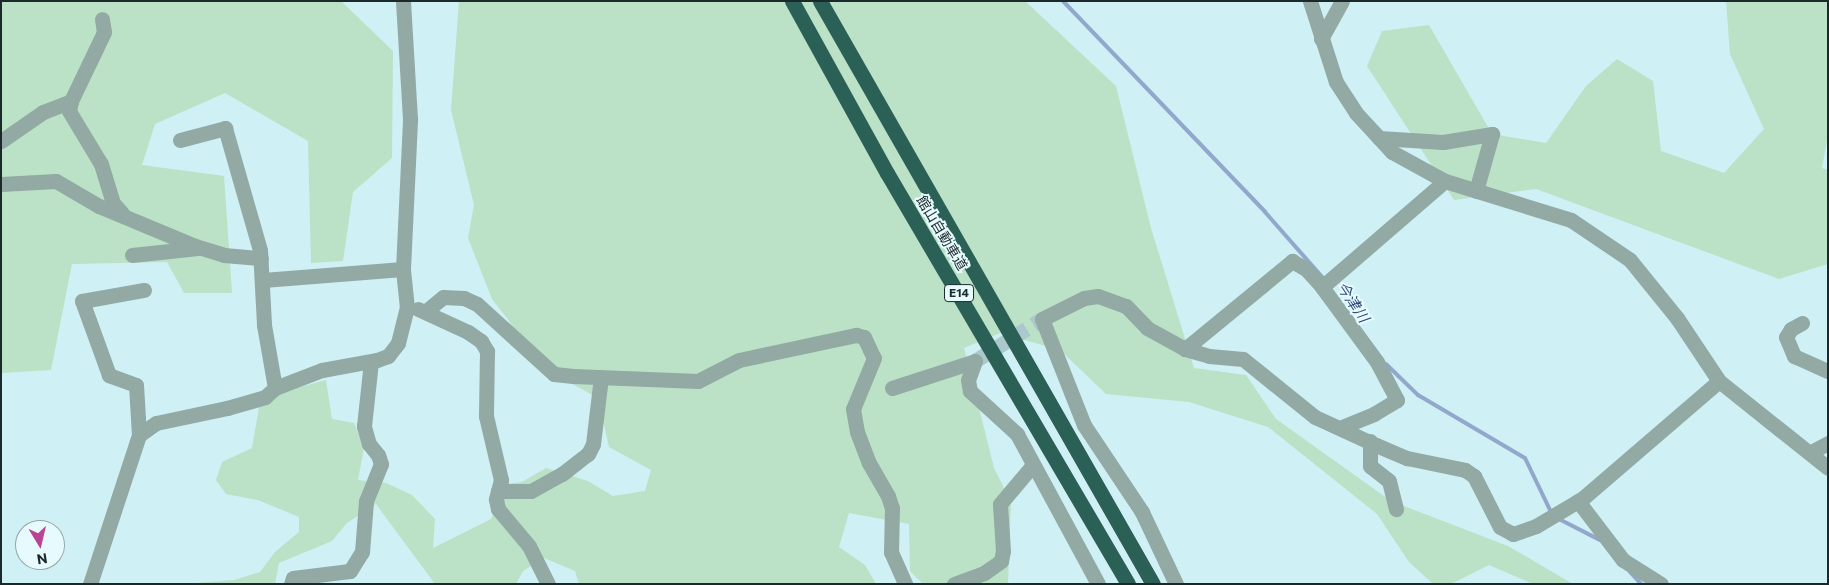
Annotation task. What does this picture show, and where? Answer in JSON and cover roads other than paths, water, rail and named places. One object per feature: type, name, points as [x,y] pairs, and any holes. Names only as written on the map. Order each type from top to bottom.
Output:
[{"type":"highway","name":"館山自動車道","points":[[792,1],[887,173],[1128,584]]},
{"type":"highway","name":"館山自動車道","points":[[820,1],[1153,584]]},
{"type":"street","points":[[139,434],[156,423],[227,408],[265,397],[275,388],[322,370],[370,362],[388,356],[398,344],[407,308],[403,269],[410,119],[403,1]]},
{"type":"street","points":[[1310,1],[1336,82],[1356,113],[1392,152],[1444,181],[1571,220],[1630,260],[1677,318],[1719,382],[1828,468]]},
{"type":"street","points":[[1321,39],[1342,1]]},
{"type":"street","points":[[102,19],[104,32],[70,102],[70,111],[101,164],[113,203],[122,213]]},
{"type":"street","points":[[1,141],[42,112],[70,102]]},
{"type":"street","points":[[180,140],[225,128],[261,258],[264,325],[275,388]]},
{"type":"street","points":[[1379,138],[1443,142],[1492,134],[1476,190]]},
{"type":"street","points":[[1,184],[56,181],[99,206],[122,213],[200,247],[224,255],[261,258]]},
{"type":"street","points":[[1322,288],[1444,181]]},
{"type":"street","points":[[132,255],[200,247]]},
{"type":"street","points":[[1185,349],[1292,261],[1306,269],[1322,288],[1377,362],[1397,400],[1374,414],[1341,427]]},
{"type":"street","points":[[263,280],[403,269]]},
{"type":"street","points":[[90,584],[139,434],[136,385],[109,375],[82,301],[144,290]]},
{"type":"street","points":[[1176,584],[1142,512],[1084,425],[1042,319],[1084,298],[1098,296],[1126,306],[1147,328],[1185,349],[1209,356],[1243,359],[1315,417],[1408,458],[1465,470],[1474,476],[1500,526],[1513,534],[1536,526],[1578,501],[1719,382]]},
{"type":"street","points":[[426,310],[442,297],[464,298],[490,313],[554,374],[601,377],[698,381],[739,360],[856,335],[864,337],[874,358],[853,409],[856,426],[868,463],[888,496],[892,508],[891,552],[905,584]]},
{"type":"street","points":[[407,308],[426,310],[468,332],[481,341],[487,351],[486,416],[502,480],[498,491],[498,509],[529,546],[548,584]]},
{"type":"street","points":[[1802,323],[1791,329],[1786,337],[1794,356],[1828,370]]},
{"type":"street","points":[[892,388],[975,361],[968,380],[970,391],[1017,434],[1032,466],[1098,584]]},
{"type":"street","points":[[291,584],[293,578],[350,571],[362,552],[366,501],[381,464],[378,455],[369,444],[364,426],[370,362]]},
{"type":"street","points":[[498,491],[531,492],[562,474],[588,454],[593,444],[601,377]]},
{"type":"street","points":[[1370,441],[1370,466],[1389,481],[1396,509]]},
{"type":"street","points":[[1810,452],[1828,443]]},
{"type":"street","points":[[954,584],[984,573],[1001,561],[1004,551],[1000,504],[1032,466]]},
{"type":"street","points":[[1578,501],[1623,560],[1661,584]]},
{"type":"waterway","name":"今津川","points":[[1063,1],[1265,212],[1323,278]]},
{"type":"waterway","name":"今津川","points":[[1386,364],[1418,395],[1525,458],[1552,514]]},
{"type":"waterway","name":"今津川","points":[[1557,518],[1600,540]]},
{"type":"waterway","name":"今津川","points":[[1630,572],[1641,584]]},
{"type":"tunnel","points":[[975,361],[1042,319]]}]
